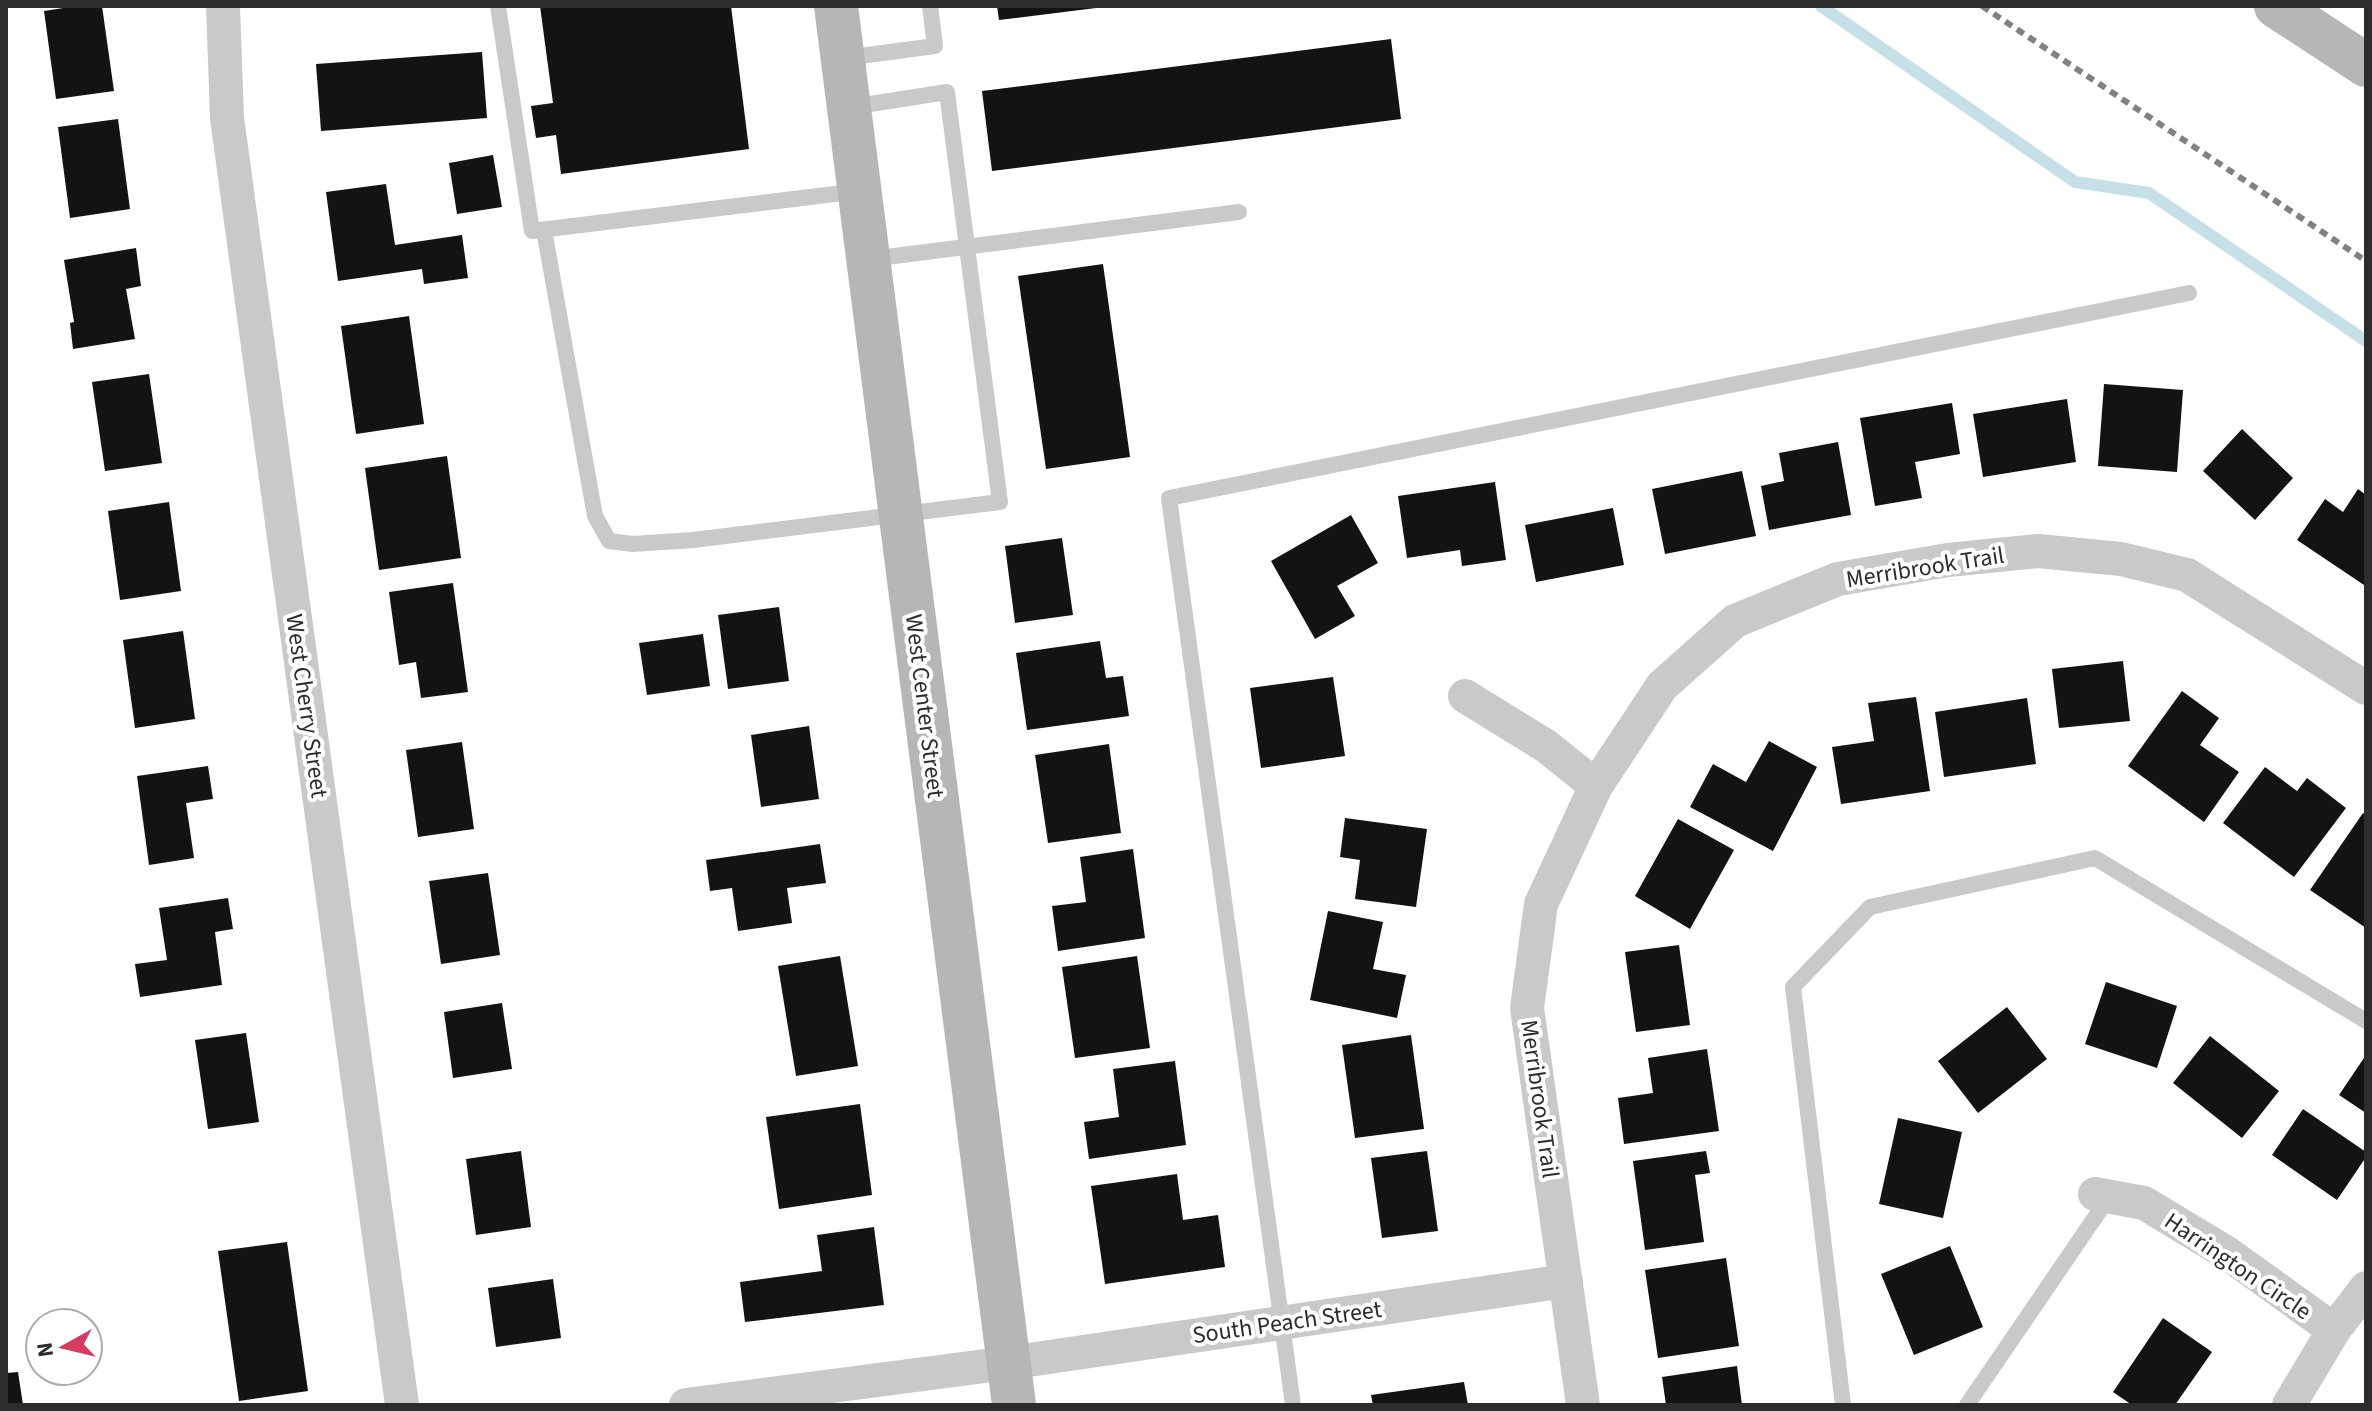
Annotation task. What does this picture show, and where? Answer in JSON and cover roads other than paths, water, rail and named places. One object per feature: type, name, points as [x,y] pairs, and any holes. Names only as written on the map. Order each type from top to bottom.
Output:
[{"type":"street","name":"West Cherry Street","points":[[223,6],[229,134],[402,1405]]},
{"type":"street","name":"West Center Street","points":[[836,6],[1011,1384]]},
{"type":"street","points":[[2276,6],[2366,65]]},
{"type":"street","name":"Merribrook Trail","points":[[1583,1405],[1527,1008],[1541,904],[1596,786],[1662,686],[1735,621],[1838,579],[1948,560],[2038,551],[2121,559],[2187,575],[2366,688]]},
{"type":"street","points":[[1465,696],[1546,746],[1596,786]]},
{"type":"street","name":"Harrington Circle","points":[[2102,1196],[2144,1203],[2227,1253],[2334,1330]]},
{"type":"street","name":"South Peach Street","points":[[686,1405],[1011,1384],[1281,1323],[1566,1281]]},
{"type":"street","points":[[2289,1405],[2334,1330],[2366,1288]]},
{"type":"lane","points":[[498,6],[532,231],[860,190]]},
{"type":"lane","points":[[844,58],[935,46],[930,6]]},
{"type":"lane","points":[[544,230],[595,516],[609,541],[633,544],[693,540],[1000,502],[947,92],[850,107]]},
{"type":"lane","points":[[869,259],[1239,212]]},
{"type":"lane","points":[[1293,1405],[1169,498],[2189,293]]},
{"type":"lane","points":[[1843,1405],[1793,987],[1870,907],[2095,858],[2366,1021]]},
{"type":"lane","points":[[1967,1405],[2102,1196]]},
{"type":"waterway","points":[[1821,6],[2075,182],[2149,193],[2366,341]]},
{"type":"railway","points":[[1982,6],[2366,261]]}]
